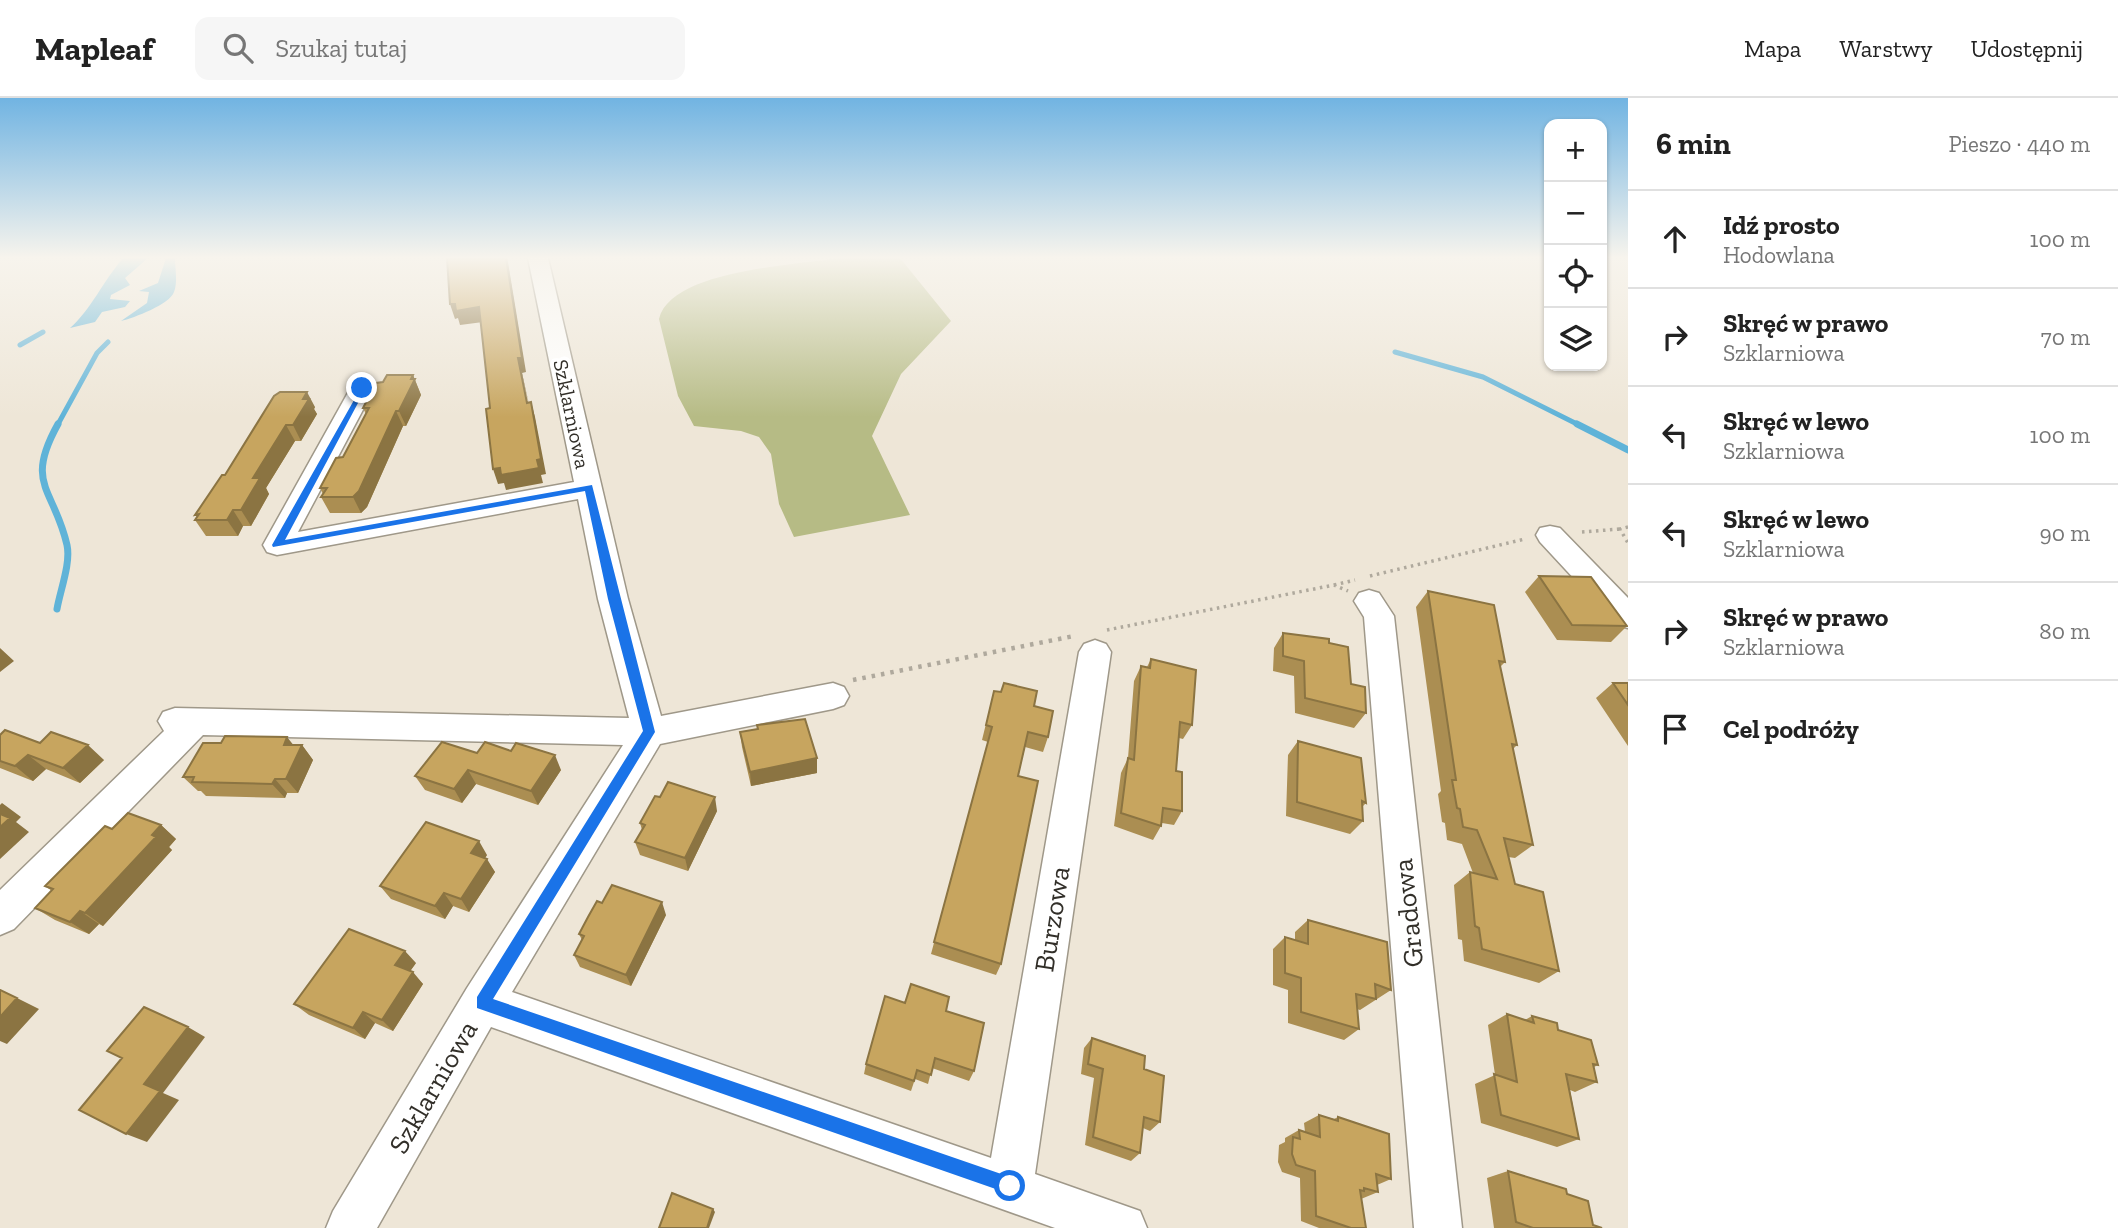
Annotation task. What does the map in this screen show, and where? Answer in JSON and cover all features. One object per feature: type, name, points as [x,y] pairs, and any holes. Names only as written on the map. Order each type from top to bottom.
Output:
[{"type":"street","name":"Szklarniowa","points":[[350,1228],[482,1003],[649,732],[613,599],[550,311]]},
{"type":"street","name":"Szklarniowa","points":[[362,388],[277,545],[589,488]]},
{"type":"street","points":[[1550,535],[1628,617]]},
{"type":"street","name":"Gradowa","points":[[1369,601],[1379,616],[1438,1228]]},
{"type":"street","name":"Burzowa","points":[[1010,1186],[1092,639]]},
{"type":"street","points":[[0,916],[185,722],[649,732],[840,688]]},
{"type":"street","points":[[482,1003],[1010,1186],[1123,1228]]},
{"type":"path","points":[[840,688],[1092,639],[1550,535],[1628,527]]},
{"type":"path","points":[[1620,528],[1628,543]]},
{"type":"path","points":[[1334,585],[1369,601]]},
{"type":"green space","points":[[664,311],[943,311],[951,321],[901,374],[872,436],[910,515],[794,537],[779,504],[771,454],[759,437],[741,431],[694,426],[678,396],[659,319]]},
{"type":"water","points":[[86,311],[108,311],[102,312],[95,322],[70,328]]},
{"type":"water","points":[[136,311],[149,311],[134,317],[121,321]]},
{"type":"building","points":[[479,311],[514,311],[522,358],[518,358],[527,403],[531,402],[541,459],[537,460],[539,468],[501,475],[500,468],[493,469],[486,409],[490,408]]},
{"type":"building","points":[[387,375],[413,375],[411,379],[415,379],[399,411],[396,411],[359,491],[353,497],[321,497],[327,488],[320,488],[336,458],[343,457],[369,408],[363,408],[376,383],[383,382]]},
{"type":"building","points":[[280,392],[307,392],[303,399],[309,399],[293,425],[286,425],[253,478],[260,478],[241,510],[233,510],[227,520],[195,520],[199,514],[195,515],[222,475],[225,475],[274,396]]},
{"type":"building","points":[[1539,576],[1591,577],[1627,626],[1572,625]]},
{"type":"building","points":[[1428,591],[1494,605],[1505,662],[1499,661],[1517,745],[1512,744],[1533,845],[1504,838],[1515,884],[1543,892],[1559,971],[1482,949],[1479,928],[1475,926],[1470,872],[1497,879],[1477,830],[1463,827],[1460,809],[1457,808],[1452,780],[1456,780]]},
{"type":"building","points":[[1283,633],[1329,639],[1329,643],[1348,647],[1351,684],[1365,687],[1366,713],[1305,698],[1304,661],[1283,656]]},
{"type":"building","points":[[1151,659],[1196,670],[1192,725],[1180,722],[1176,771],[1182,772],[1182,811],[1163,808],[1161,826],[1121,813],[1128,758],[1134,760],[1141,666],[1150,668]]},
{"type":"building","points":[[1004,683],[1037,691],[1034,706],[1053,711],[1048,737],[1028,732],[1018,776],[1038,781],[1001,964],[934,942],[992,727],[986,725],[994,691],[1001,692]]},
{"type":"building","points":[[1613,683],[1628,683],[1628,705]]},
{"type":"building","points":[[805,719],[817,758],[750,772],[740,732],[758,729],[757,725]]},
{"type":"building","points":[[5,730],[40,743],[51,732],[88,745],[63,768],[28,755],[15,766],[0,761],[0,735]]},
{"type":"building","points":[[225,736],[287,737],[284,745],[302,745],[286,779],[275,779],[272,784],[192,782],[194,777],[183,777],[203,743],[221,743]]},
{"type":"building","points":[[1298,741],[1361,758],[1366,803],[1362,801],[1363,821],[1297,802]]},
{"type":"building","points":[[442,742],[477,753],[485,742],[511,751],[516,743],[555,755],[531,791],[468,770],[454,789],[415,776]]},
{"type":"building","points":[[668,782],[715,797],[685,858],[635,842],[645,825],[640,823],[655,796],[660,797]]},
{"type":"building","points":[[128,813],[161,825],[152,835],[156,837],[85,913],[80,911],[70,922],[35,908],[53,889],[45,886],[105,826],[112,829]]},
{"type":"building","points":[[0,814],[10,818],[0,827]]},
{"type":"building","points":[[426,822],[479,841],[471,853],[487,859],[461,899],[444,893],[435,906],[380,886]]},
{"type":"building","points":[[612,885],[662,902],[626,975],[574,955],[584,936],[579,934],[588,917],[597,901],[602,903]]},
{"type":"building","points":[[1308,920],[1387,942],[1391,990],[1375,984],[1376,999],[1356,994],[1359,1029],[1301,1012],[1301,978],[1285,973],[1285,937],[1308,944]]},
{"type":"building","points":[[349,929],[405,951],[395,965],[413,972],[382,1020],[363,1012],[353,1028],[294,1004]]},
{"type":"building","points":[[911,984],[949,997],[946,1011],[984,1023],[974,1071],[935,1058],[931,1075],[917,1070],[914,1081],[866,1064],[885,996],[905,1003]]},
{"type":"building","points":[[0,990],[17,998],[0,1017]]},
{"type":"building","points":[[144,1007],[188,1027],[144,1084],[160,1091],[126,1134],[79,1110],[122,1058],[107,1051]]},
{"type":"building","points":[[1507,1014],[1534,1023],[1532,1016],[1557,1023],[1558,1030],[1591,1040],[1598,1065],[1593,1064],[1597,1082],[1566,1074],[1579,1139],[1501,1115],[1494,1074],[1517,1082]]},
{"type":"building","points":[[1092,1038],[1145,1056],[1144,1069],[1164,1076],[1160,1122],[1144,1117],[1140,1153],[1093,1137],[1103,1069],[1088,1064]]},
{"type":"building","points":[[1319,1115],[1338,1121],[1338,1117],[1389,1134],[1391,1179],[1376,1174],[1378,1192],[1364,1188],[1364,1191],[1360,1190],[1366,1228],[1351,1228],[1316,1216],[1315,1171],[1296,1165],[1292,1154],[1293,1137],[1300,1139],[1299,1130],[1320,1137]]},
{"type":"building","points":[[1508,1171],[1566,1189],[1567,1194],[1588,1201],[1593,1225],[1602,1228],[1533,1228],[1516,1222]]},
{"type":"building","points":[[672,1193],[713,1209],[707,1228],[659,1228]]},
{"type":"waterway","points":[[20,345],[43,332]]},
{"type":"waterway","points":[[57,426],[97,353],[108,342]]},
{"type":"waterway","points":[[1395,352],[1483,377],[1577,424]]},
{"type":"waterway","points":[[1577,424],[1581,426]]},
{"type":"waterway","points":[[1577,424],[1628,450]]},
{"type":"waterway","points":[[57,426],[48,444],[42,474],[68,552],[57,609]]},
{"type":"route","points":[[362,388],[277,545],[589,488],[613,599],[649,732],[482,1003],[1010,1186]]}]
